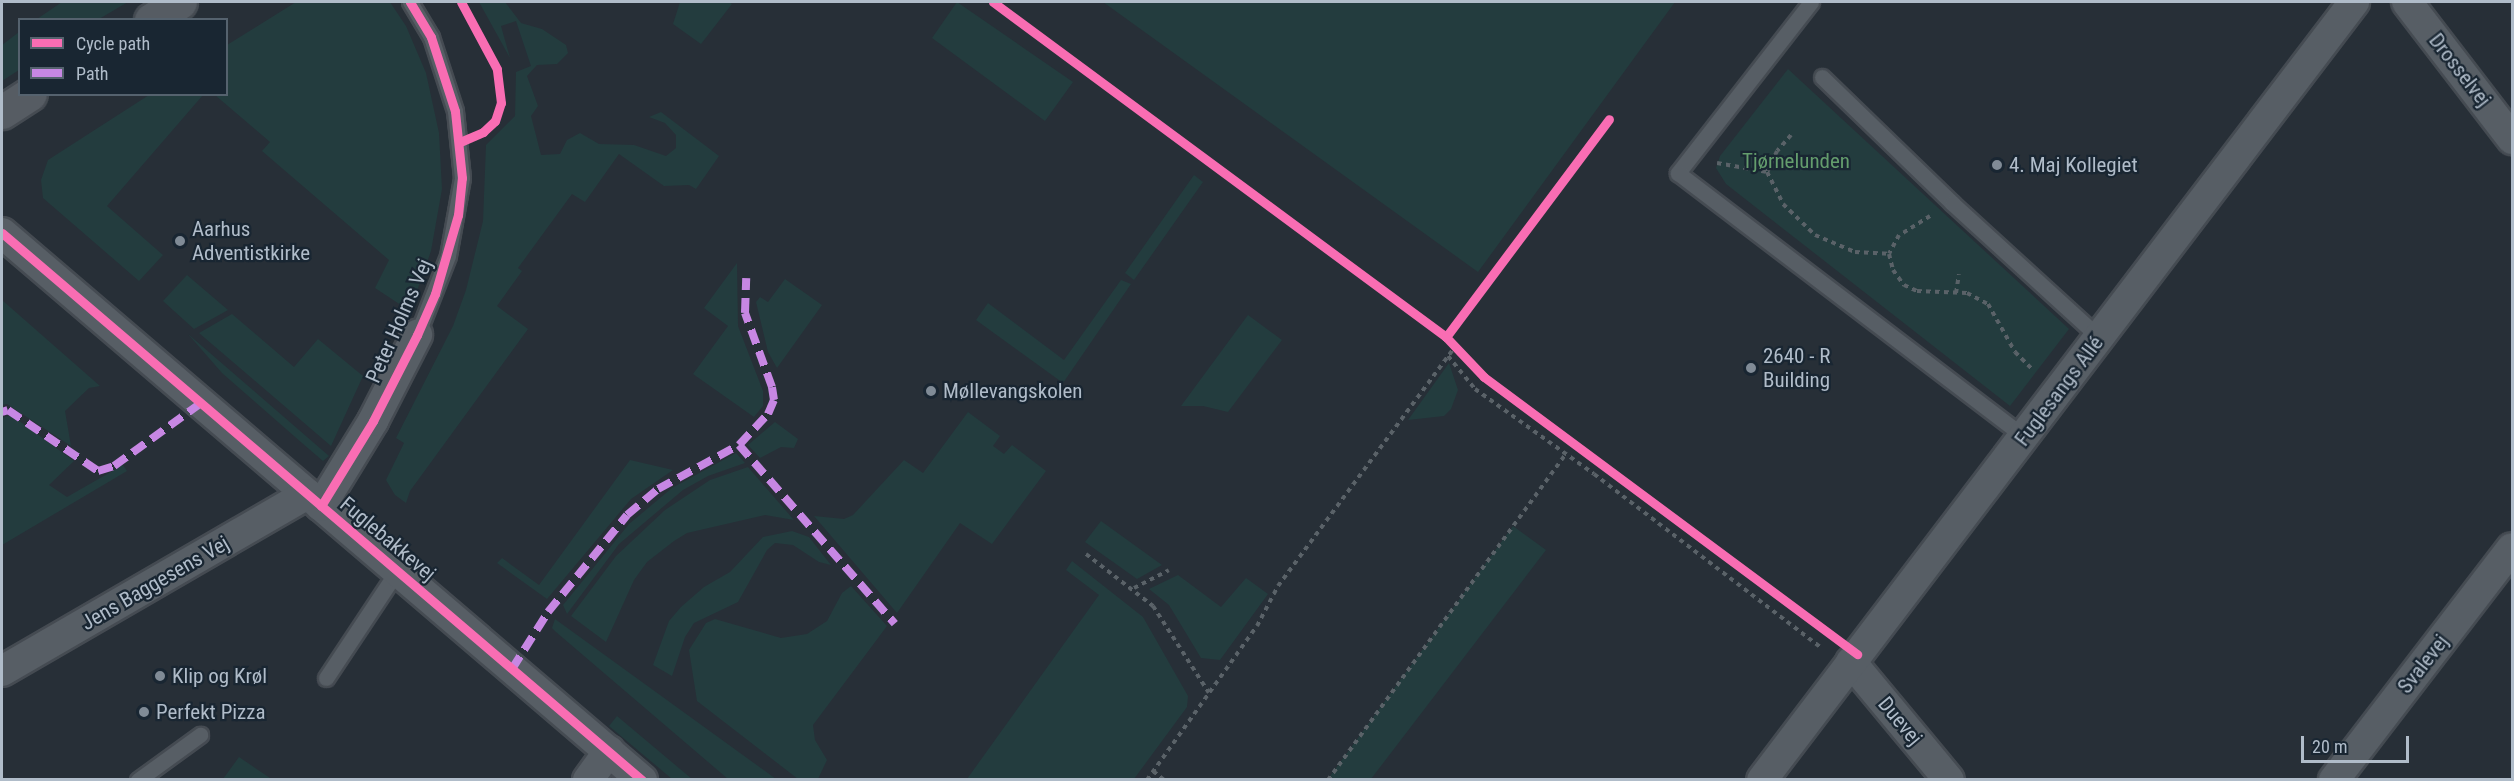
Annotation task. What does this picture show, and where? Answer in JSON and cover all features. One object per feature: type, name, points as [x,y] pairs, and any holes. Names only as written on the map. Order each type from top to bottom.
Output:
[{"type":"main road","points":[[154,18],[180,2]]},
{"type":"main road","points":[[2,112],[27,96]]},
{"type":"street","name":"Fuglesangs Allé","points":[[1762,780],[1848,664],[2100,338],[2354,2]]},
{"type":"street","name":"Drosselvej","points":[[2407,2],[2512,139]]},
{"type":"street","name":"Fuglebakkevej","points":[[2,232],[642,780]]},
{"type":"street","name":"Peter Holms Vej","points":[[314,500],[373,421],[417,335]]},
{"type":"street","name":"Jens Baggesens Vej","points":[[2,671],[314,500]]},
{"type":"street","name":"Svalevej","points":[[2334,780],[2512,548]]},
{"type":"street","name":"Duevej","points":[[1848,664],[1949,780]]},
{"type":"street","points":[[588,780],[609,751]]},
{"type":"lane","name":"Peter Holms Vej","points":[[410,2],[431,37],[455,111],[462,178],[448,256],[417,335]]},
{"type":"lane","points":[[1811,2],[1678,173],[2024,437]]},
{"type":"lane","points":[[1822,77],[1952,203],[2100,338]]},
{"type":"lane","points":[[326,678],[397,571]]},
{"type":"lane","points":[[138,780],[200,735]]},
{"type":"path","points":[[1767,172],[1777,151],[1791,135]]},
{"type":"path","points":[[1690,159],[1767,172]]},
{"type":"path","points":[[1767,172],[1784,204],[1815,235],[1855,252],[1889,254]]},
{"type":"path","points":[[1952,203],[1912,224],[1899,235],[1889,254],[1893,270],[1904,285],[1917,291],[1967,293],[1988,304],[2015,352],[2031,369],[2062,387]]},
{"type":"path","points":[[1956,293],[1959,274]]},
{"type":"path","points":[[1446,337],[1462,354]]},
{"type":"path","points":[[1148,780],[1257,626],[1278,586],[1455,347]]},
{"type":"path","points":[[1448,356],[1473,393],[1521,422],[1566,454],[1848,664]]},
{"type":"path","points":[[1473,393],[1484,377]]},
{"type":"path","points":[[1514,431],[1530,410]]},
{"type":"path","points":[[1328,780],[1566,454]]},
{"type":"path","points":[[1086,554],[1134,588],[1153,606],[1209,693]]},
{"type":"path","points":[[1134,588],[1169,570]]},
{"type":"path","points":[[1153,771],[1164,780]]},
{"type":"green space","points":[[62,2],[128,2],[101,18],[38,18]]},
{"type":"green space","points":[[296,2],[390,2],[406,26],[426,73],[439,133],[442,189],[431,251],[410,311],[375,288],[389,260],[262,151],[270,142],[216,96],[228,96],[228,44]]},
{"type":"green space","points":[[479,2],[505,2],[521,23],[542,29],[566,45],[568,53],[557,64],[537,65],[527,76],[538,106],[531,116],[541,155],[560,154],[567,140],[580,133],[599,144],[634,145],[666,156],[676,148],[676,135],[665,123],[649,117],[661,112],[719,156],[696,189],[689,185],[664,186],[619,154],[585,202],[572,194],[518,268],[522,271],[497,306],[528,329],[410,491],[406,503],[395,495],[386,480],[404,443],[396,438],[453,326],[466,290],[483,221],[486,145],[515,116],[516,72],[531,66],[516,21],[501,26],[510,58]]},
{"type":"green space","points":[[680,2],[729,2],[732,4],[701,44],[673,24]]},
{"type":"green space","points":[[957,2],[1073,82],[1045,121],[932,38]]},
{"type":"green space","points":[[1103,2],[1675,2],[1478,272]]},
{"type":"green space","points":[[18,33],[18,71],[2,81],[2,45]]},
{"type":"green space","name":"Tjørnelunden","points":[[1788,69],[2069,329],[2010,406],[1726,184],[1716,168],[1720,156]]},
{"type":"green space","points":[[147,96],[202,96],[107,206],[163,255],[139,281],[43,198],[41,180],[48,160]]},
{"type":"green space","points":[[1194,175],[1203,182],[1134,280],[1125,273]]},
{"type":"green space","points":[[737,263],[738,326],[763,391],[763,406],[754,417],[693,374],[728,326],[704,308]]},
{"type":"green space","points":[[187,275],[228,310],[194,329],[163,301]]},
{"type":"green space","points":[[785,279],[822,305],[777,368],[768,352],[756,302],[760,297],[768,302]]},
{"type":"green space","points":[[1121,280],[1131,284],[1063,383],[976,320],[988,303],[1064,360]]},
{"type":"green space","points":[[2,300],[100,386],[89,388],[65,411],[71,446],[7,404],[2,405]]},
{"type":"green space","points":[[232,314],[294,367],[318,339],[363,376],[331,446],[199,333]]},
{"type":"green space","points":[[1248,315],[1282,340],[1228,412],[1203,406],[1181,406]]},
{"type":"green space","points":[[188,334],[329,456],[323,461],[302,443],[222,373]]},
{"type":"green space","points":[[1449,363],[1458,390],[1451,409],[1444,416],[1408,420]]},
{"type":"green space","points":[[968,412],[1000,436],[993,446],[1004,454],[1012,445],[1046,471],[992,544],[960,523],[897,613],[814,516],[844,519],[853,515],[904,460],[923,473]]},
{"type":"green space","points":[[11,415],[74,461],[49,485],[67,497],[123,465],[127,471],[2,545],[2,418]]},
{"type":"green space","points":[[775,422],[798,439],[794,448],[781,447],[760,458],[748,445]]},
{"type":"green space","points":[[736,453],[745,463],[708,476],[683,490],[619,544],[567,614],[563,605],[629,524],[672,488]]},
{"type":"green space","points":[[630,460],[673,470],[631,499],[547,599],[497,563],[502,558],[539,585]]},
{"type":"green space","points":[[748,467],[794,520],[765,515],[687,533],[674,541],[647,562],[634,580],[606,642],[571,616],[616,556],[665,510],[710,480]]},
{"type":"green space","points":[[1101,521],[1162,565],[1137,579],[1085,542]]},
{"type":"green space","points":[[1513,526],[1546,550],[1371,779],[1328,779]]},
{"type":"green space","points":[[792,531],[809,537],[831,565],[819,562],[793,545],[775,543],[767,550],[738,602],[694,623],[685,637],[672,676],[653,665],[669,621],[681,607],[704,587],[730,572],[763,537]]},
{"type":"green space","points":[[1072,561],[1143,617],[1188,696],[1187,707],[1134,779],[967,779],[1099,595],[1066,570]]},
{"type":"green space","points":[[1178,575],[1221,607],[1246,578],[1268,594],[1220,660],[1201,658],[1169,605],[1149,589]]},
{"type":"green space","points":[[851,586],[887,626],[813,725],[815,740],[827,760],[818,779],[798,779],[697,701],[689,650],[706,623],[715,619],[781,638],[807,634],[827,621],[842,593]]},
{"type":"green space","points":[[555,619],[776,779],[728,779],[556,632],[552,628]]},
{"type":"green space","points":[[617,716],[692,779],[672,779],[609,726]]},
{"type":"green space","points":[[239,757],[270,778],[223,779]]},
{"type":"marked path","points":[[512,669],[548,612],[627,515],[658,489],[739,445],[768,414],[774,400],[772,387],[745,313],[746,278]]},
{"type":"marked path","points":[[2,412],[8,410],[98,471],[114,466],[201,403]]},
{"type":"marked path","points":[[739,445],[895,624]]},
{"type":"cycle path","points":[[321,506],[373,421],[417,335],[435,294],[458,215],[462,178],[455,111],[431,37],[410,2]]},
{"type":"cycle path","points":[[460,142],[483,132],[495,121],[501,103],[497,69],[461,2]]},
{"type":"cycle path","points":[[993,2],[1446,337],[1484,377],[1857,654]]},
{"type":"cycle path","points":[[1446,337],[1609,119]]},
{"type":"cycle path","points":[[2,233],[642,780]]},
{"type":"place","name":"4. Maj Kollegiet","points":[[1997,165]]},
{"type":"place","name":"Aarhus Adventistkirke","points":[[180,241]]},
{"type":"place","name":"2640 - R Building","points":[[1751,368]]},
{"type":"place","name":"Møllevangskolen","points":[[931,391]]},
{"type":"place","name":"Klip og Krøl","points":[[160,676]]},
{"type":"place","name":"Perfekt Pizza","points":[[144,712]]}]
